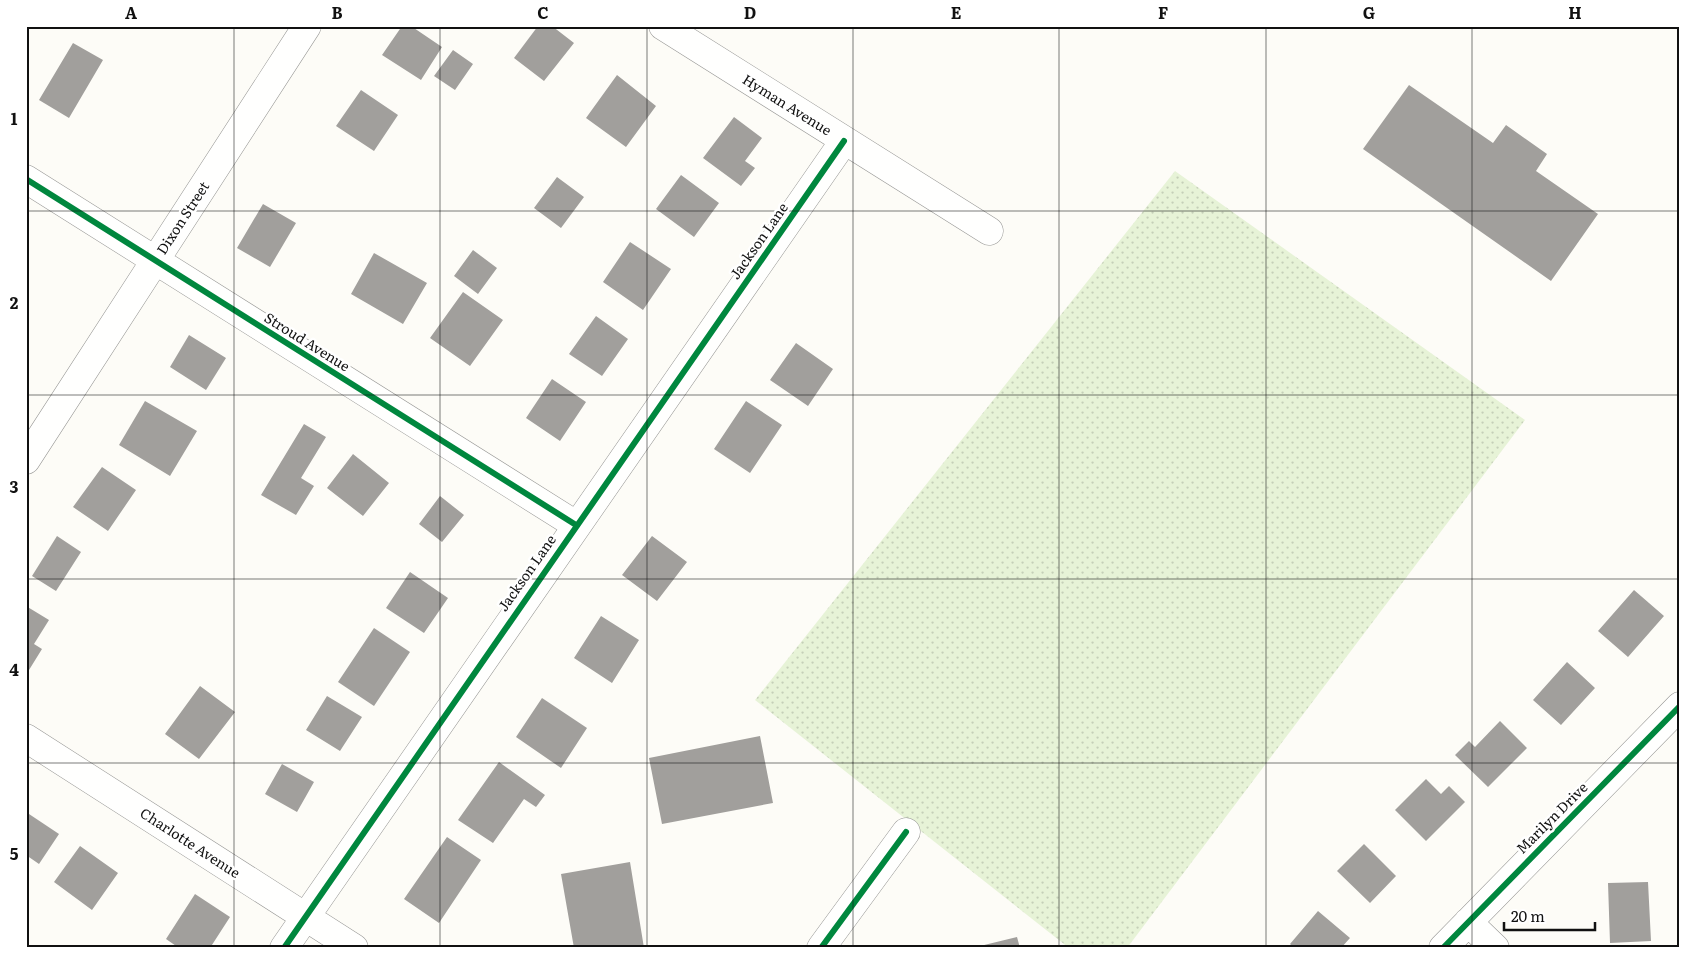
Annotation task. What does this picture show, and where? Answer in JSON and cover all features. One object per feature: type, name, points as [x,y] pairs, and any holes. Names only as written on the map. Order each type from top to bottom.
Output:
[{"type":"street","name":"Dixon Street","points":[[26,460],[307,26]]},
{"type":"street","name":"Hyman Avenue","points":[[663,26],[989,231]]},
{"type":"street","name":"Jackson Lane","points":[[284,948],[844,141]]},
{"type":"street","name":"Stroud Avenue","points":[[26,179],[576,525]]},
{"type":"street","name":"Marilyn Drive","points":[[1443,948],[1680,706]]},
{"type":"street","name":"Charlotte Avenue","points":[[26,738],[354,948]]},
{"type":"street","points":[[821,948],[906,832]]},
{"type":"street","points":[[1468,922],[1495,948]]},
{"type":"green space","points":[[1175,171],[1525,420],[1127,948],[1069,948],[755,700]]},
{"type":"building","points":[[402,26],[411,26],[442,47],[421,80],[382,55]]},
{"type":"building","points":[[538,26],[552,26],[574,43],[544,81],[514,58]]},
{"type":"building","points":[[73,43],[103,60],[69,118],[39,100]]},
{"type":"building","points":[[453,50],[473,64],[455,90],[434,76]]},
{"type":"building","points":[[617,75],[656,106],[626,147],[586,118]]},
{"type":"building","points":[[1409,85],[1493,143],[1506,125],[1547,154],[1536,171],[1598,214],[1551,281],[1363,149]]},
{"type":"building","points":[[361,90],[398,115],[374,151],[336,126]]},
{"type":"building","points":[[734,117],[762,138],[745,161],[755,168],[741,186],[703,158]]},
{"type":"building","points":[[681,175],[719,203],[694,237],[656,209]]},
{"type":"building","points":[[557,177],[584,197],[561,228],[534,208]]},
{"type":"building","points":[[263,204],[296,223],[270,267],[237,248]]},
{"type":"building","points":[[630,242],[671,269],[643,310],[603,282]]},
{"type":"building","points":[[473,250],[497,268],[478,294],[454,276]]},
{"type":"building","points":[[374,253],[427,283],[403,324],[351,294]]},
{"type":"building","points":[[463,292],[503,320],[470,366],[430,338]]},
{"type":"building","points":[[596,316],[628,339],[602,376],[569,354]]},
{"type":"building","points":[[189,335],[226,358],[206,390],[170,367]]},
{"type":"building","points":[[796,343],[833,369],[808,406],[770,380]]},
{"type":"building","points":[[552,379],[586,402],[560,441],[526,418]]},
{"type":"building","points":[[145,401],[197,431],[170,476],[119,445]]},
{"type":"building","points":[[746,401],[782,425],[750,473],[714,449]]},
{"type":"building","points":[[304,424],[326,437],[301,478],[314,486],[296,515],[261,495]]},
{"type":"building","points":[[353,454],[389,483],[363,516],[327,488]]},
{"type":"building","points":[[102,467],[136,490],[108,531],[73,507]]},
{"type":"building","points":[[440,496],[464,515],[442,542],[419,524]]},
{"type":"building","points":[[57,536],[81,552],[56,591],[32,576]]},
{"type":"building","points":[[652,536],[687,562],[657,601],[622,575]]},
{"type":"building","points":[[410,572],[448,598],[424,633],[386,608]]},
{"type":"building","points":[[1634,590],[1664,616],[1628,657],[1598,631]]},
{"type":"building","points":[[26,606],[49,620],[34,644],[42,649],[29,670],[26,668]]},
{"type":"building","points":[[601,616],[639,640],[612,683],[574,658]]},
{"type":"building","points":[[374,628],[410,652],[374,706],[338,682]]},
{"type":"building","points":[[1567,662],[1595,688],[1561,725],[1533,700]]},
{"type":"building","points":[[200,686],[235,712],[199,759],[165,734]]},
{"type":"building","points":[[327,696],[362,717],[340,751],[306,730]]},
{"type":"building","points":[[542,698],[587,728],[561,768],[516,737]]},
{"type":"building","points":[[1500,721],[1527,748],[1488,787],[1455,755],[1469,741],[1475,747]]},
{"type":"building","points":[[760,736],[773,803],[662,824],[649,758]]},
{"type":"building","points":[[499,762],[545,795],[536,807],[524,799],[493,843],[458,820]]},
{"type":"building","points":[[282,764],[314,782],[297,812],[265,794]]},
{"type":"building","points":[[1426,779],[1441,794],[1449,786],[1465,802],[1426,841],[1395,810]]},
{"type":"building","points":[[26,812],[59,834],[39,864],[26,855]]},
{"type":"building","points":[[447,837],[481,860],[439,923],[404,899]]},
{"type":"building","points":[[1364,844],[1396,876],[1370,903],[1337,871]]},
{"type":"building","points":[[80,846],[118,873],[92,910],[54,882]]},
{"type":"building","points":[[630,862],[644,948],[574,948],[561,874]]},
{"type":"building","points":[[1648,882],[1651,941],[1610,943],[1608,883]]},
{"type":"building","points":[[195,894],[230,917],[210,948],[179,948],[166,939]]},
{"type":"building","points":[[1318,911],[1350,938],[1341,948],[1294,948],[1290,944]]},
{"type":"building","points":[[1017,937],[1020,948],[976,948],[976,947]]},
{"type":"cycle path","points":[[284,948],[844,141]]},
{"type":"cycle path","points":[[26,179],[576,525]]},
{"type":"cycle path","points":[[1443,948],[1680,706]]},
{"type":"cycle path","points":[[821,948],[906,832]]}]
